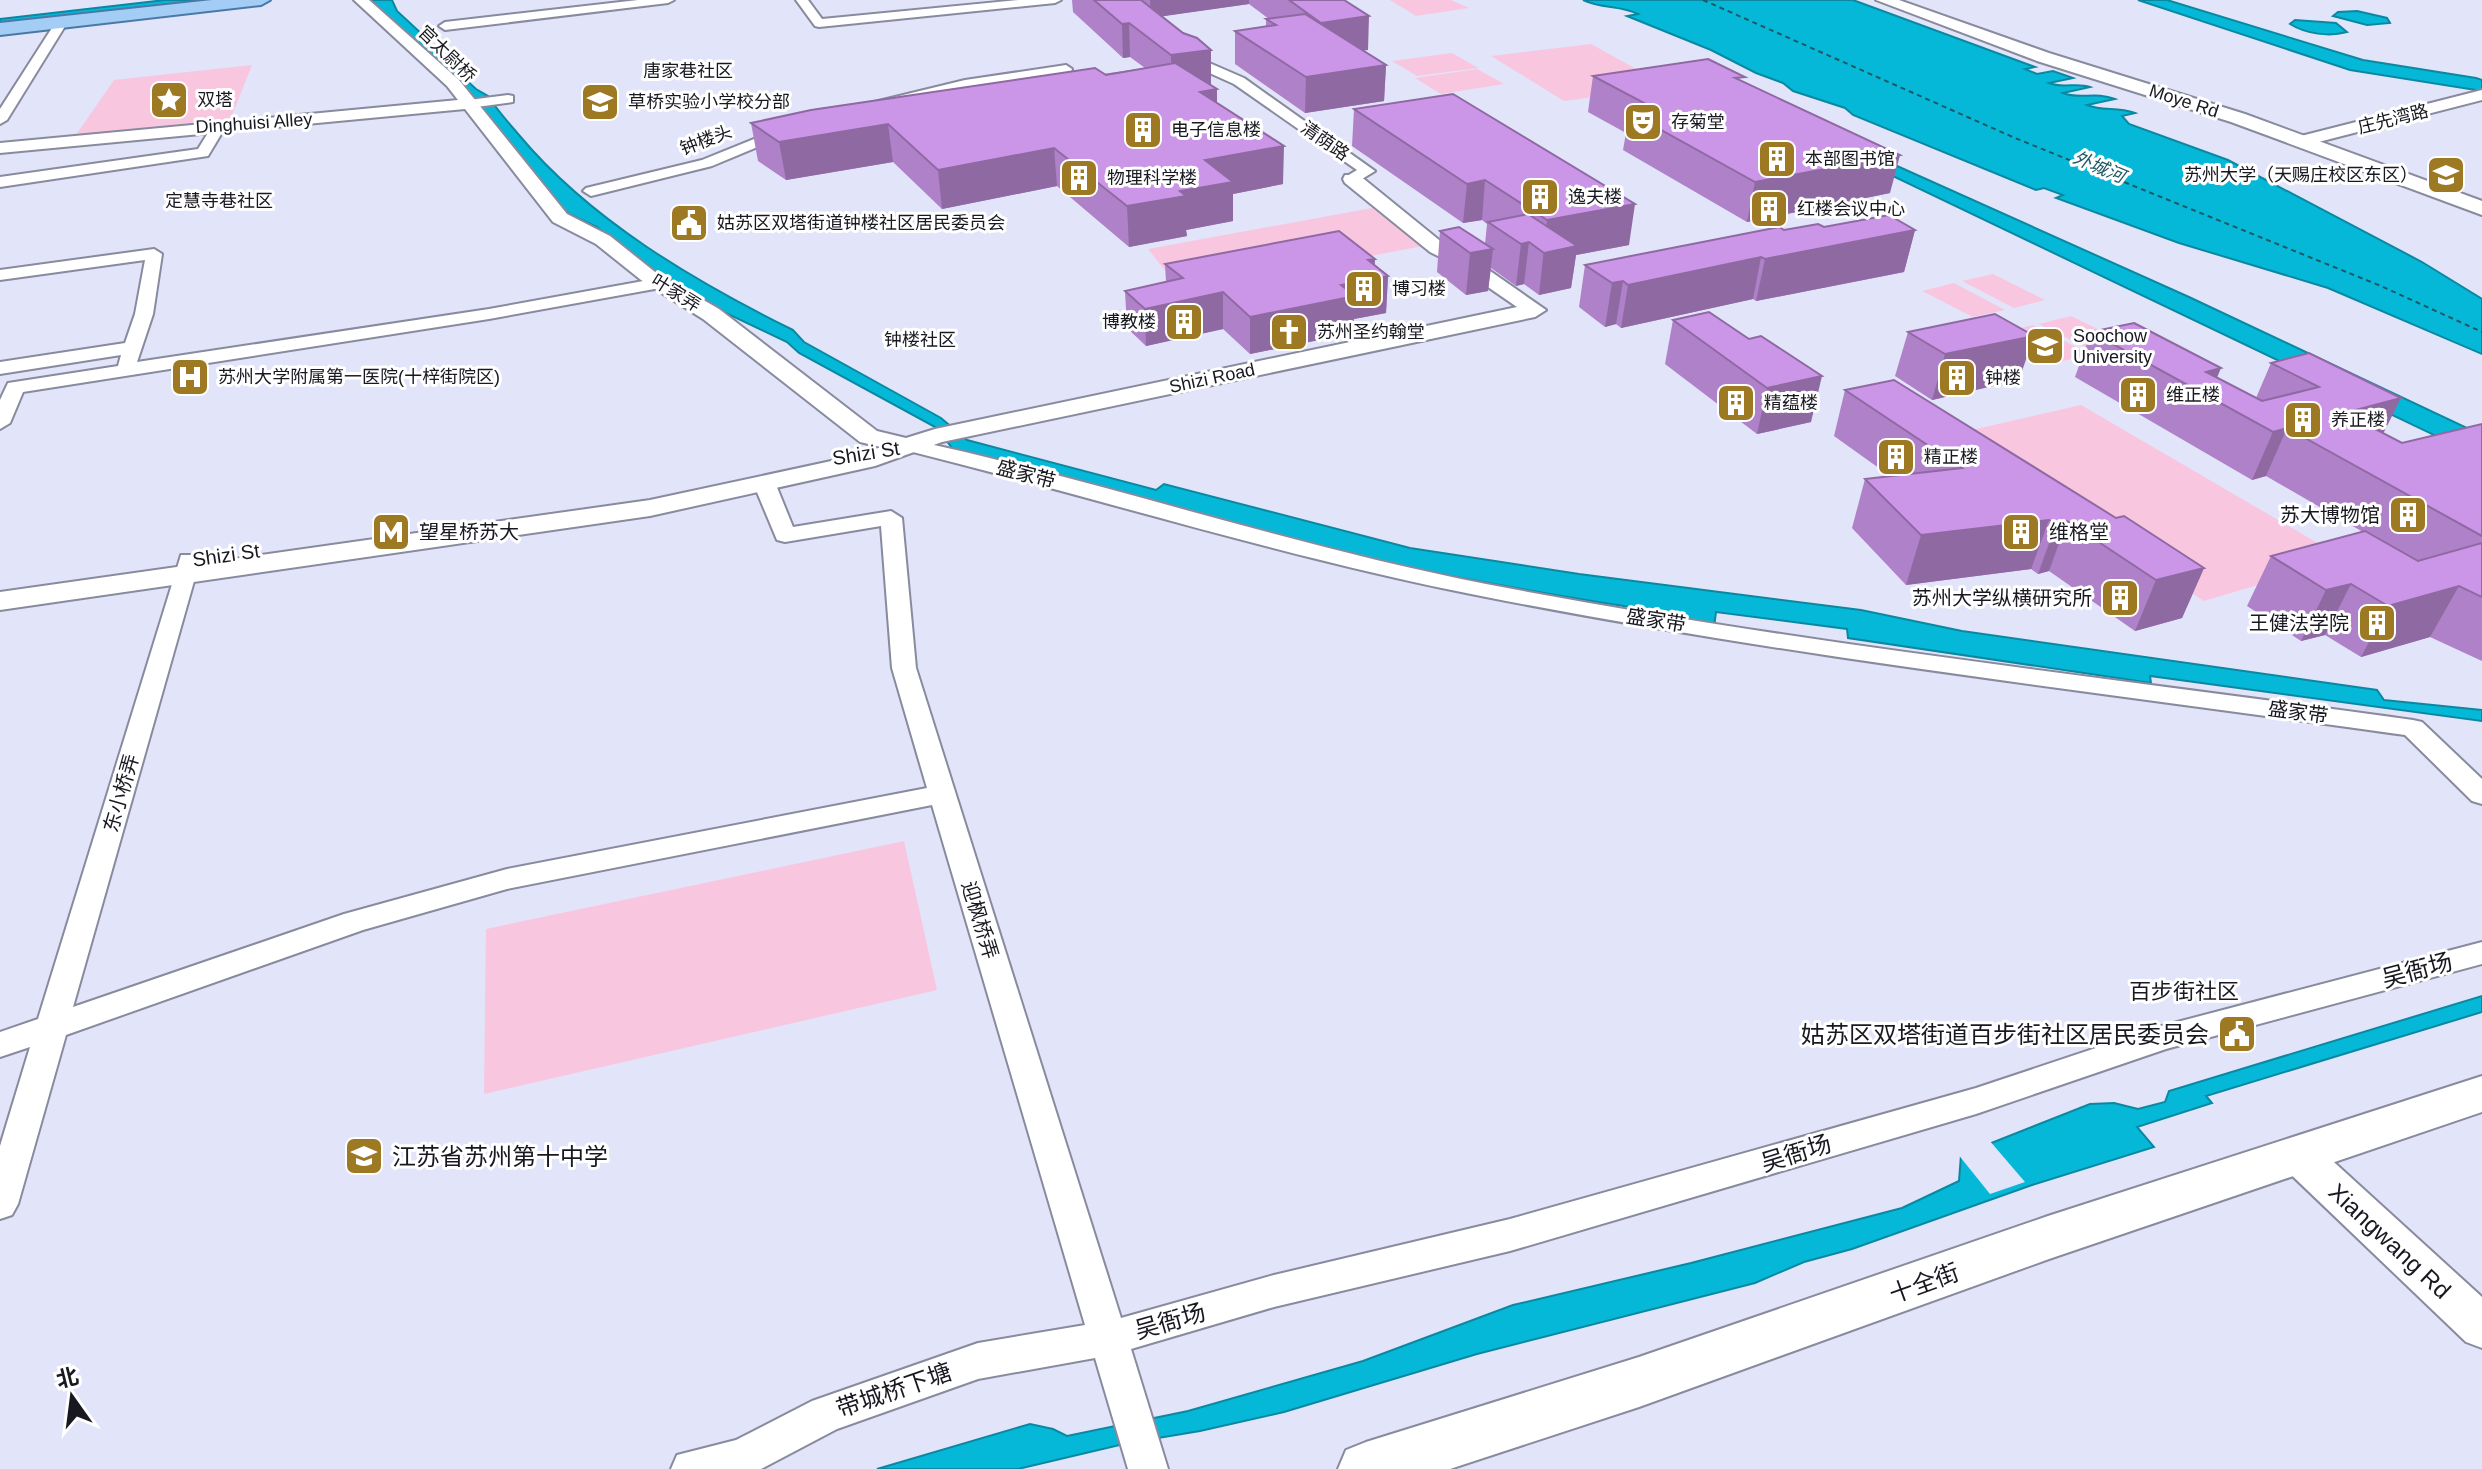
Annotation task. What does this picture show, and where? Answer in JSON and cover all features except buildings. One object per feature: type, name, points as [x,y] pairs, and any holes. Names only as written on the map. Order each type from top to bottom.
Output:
[{"type":"main road","points":[[0,14],[123,0]]},
{"type":"main road","points":[[0,29],[261,0]]},
{"type":"main road","name":"Moye Rd","points":[[1884,0],[2043,57],[2303,141],[2482,208]]},
{"type":"main road","name":"十全街","points":[[1366,1469],[1626,1387],[2048,1238],[2482,1094]]},
{"type":"street","name":"官太尉桥","points":[[361,0],[472,104]]},
{"type":"street","points":[[445,26],[668,0]]},
{"type":"street","points":[[802,0],[819,23],[1055,0]]},
{"type":"street","points":[[0,120],[61,23]]},
{"type":"street","name":"清荫路","points":[[924,441],[1535,310],[1463,261],[1437,248],[1352,179],[1368,171],[1239,81],[1191,62],[1166,43]]},
{"type":"street","points":[[856,109],[965,84],[1066,69]]},
{"type":"street","name":"庄先湾路","points":[[2303,141],[2482,95]]},
{"type":"street","name":"Dinghuisi Alley","points":[[0,148],[219,126],[421,111],[501,100]]},
{"type":"street","name":"叶家弄","points":[[472,104],[560,218],[603,240],[660,283],[711,314],[869,437],[924,441]]},
{"type":"street","name":"钟楼头","points":[[591,191],[707,163],[748,143],[799,125]]},
{"type":"street","points":[[0,182],[203,153],[219,126]]},
{"type":"street","points":[[0,275],[154,254],[144,314],[125,372]]},
{"type":"street","points":[[0,423],[15,387],[489,314],[660,283]]},
{"type":"street","points":[[0,368],[134,347]]},
{"type":"street","name":"Shizi St","points":[[0,588],[584,519],[765,485],[924,441]]},
{"type":"street","name":"Shizi St","points":[[0,601],[188,567],[606,504],[924,441]]},
{"type":"street","name":"盛家带","points":[[924,441],[985,462],[1381,569],[1488,591],[1736,634],[2413,728],[2482,795]]},
{"type":"street","name":"迎枫桥弄","points":[[765,485],[785,535],[891,518],[904,668],[1106,1339],[1141,1445]]},
{"type":"street","name":"东小桥弄","points":[[0,1204],[188,567]]},
{"type":"street","points":[[0,1045],[354,922],[507,879],[942,794]]},
{"type":"street","name":"吴衙场","points":[[1106,1339],[1274,1291],[1510,1235],[1660,1194],[1976,1101],[2162,1038],[2482,953]]},
{"type":"street","name":"Xiangwang Rd","points":[[2298,1155],[2482,1327]]},
{"type":"street","name":"带城桥下塘","points":[[691,1469],[741,1458],[826,1414],[978,1361],[1106,1339]]},
{"type":"shaded area","points":[[1390,0],[1451,0],[1469,8],[1416,16]]},
{"type":"shaded area","points":[[1591,44],[1669,87],[1564,101],[1491,56]]},
{"type":"shaded area","points":[[1452,53],[1478,68],[1417,76],[1392,61]]},
{"type":"shaded area","name":"双塔","points":[[252,65],[230,120],[76,135],[114,80]]},
{"type":"shaded area","points":[[1477,69],[1504,84],[1441,94],[1415,78]]},
{"type":"shaded area","points":[[1372,208],[1423,246],[1207,287],[1167,273],[1148,249]]},
{"type":"shaded area","points":[[1993,274],[2045,300],[2014,308],[1962,281]]},
{"type":"shaded area","points":[[1954,283],[2005,310],[1973,317],[1922,291]]},
{"type":"shaded area","points":[[2071,316],[2128,344],[2095,352],[2039,324]]},
{"type":"shaded area","points":[[2033,325],[2090,354],[2056,363],[2001,333]]},
{"type":"shaded area","points":[[2081,405],[2345,559],[2204,601],[1950,435]]},
{"type":"shaded area","points":[[904,841],[937,990],[484,1094],[486,929]]},
{"type":"water","points":[[165,0],[209,0],[0,24],[0,19]]},
{"type":"water","points":[[371,0],[392,0],[397,11],[424,36],[420,38],[476,89],[488,96],[547,166],[611,221],[718,291],[793,330],[804,342],[941,418],[967,440],[1156,490],[1164,484],[1410,548],[1579,574],[1861,610],[1962,631],[2377,690],[2384,700],[2482,710],[2482,721],[2150,676],[2151,683],[1848,638],[1847,629],[1716,612],[1714,627],[1643,616],[1643,609],[1355,556],[1046,472],[955,452],[937,428],[799,353],[787,342],[673,288],[597,227],[569,214],[537,186]]},
{"type":"water","name":"外城河","points":[[1583,0],[1853,0],[2035,67],[2025,69],[2037,74],[2053,71],[2073,78],[2049,83],[2090,87],[2063,93],[2069,95],[2115,99],[2087,105],[2135,113],[2122,116],[2129,124],[2228,160],[2422,262],[2482,299],[2482,354],[2328,288],[2179,243],[2056,198],[2063,195],[2044,188],[2036,190],[1853,115],[1845,108],[1793,91],[1783,83],[1711,50],[1627,16],[1638,14]]},
{"type":"water","points":[[2138,0],[2167,0],[2363,60],[2476,78],[2482,80],[2482,91],[2350,70]]},
{"type":"water","points":[[2357,11],[2387,18],[2390,23],[2367,25],[2333,16],[2338,12]]},
{"type":"water","points":[[2295,20],[2336,23],[2347,32],[2318,34],[2290,24]]},
{"type":"water","points":[[1848,144],[2189,297],[2482,435],[2482,458],[1832,147]]},
{"type":"water","points":[[2482,996],[2482,1012],[2206,1096],[2212,1103],[2137,1127],[2154,1147],[2032,1185],[1852,1249],[1804,1262],[1755,1283],[1477,1354],[1284,1412],[1200,1431],[1128,1443],[1018,1469],[877,1469],[1030,1424],[1067,1436],[1188,1411],[1363,1361],[1513,1305],[1902,1208],[1959,1181],[1961,1155],[2090,1104],[2114,1103],[2138,1109],[2165,1102],[2169,1091]]},
{"type":"pier","points":[[1989,1140],[2025,1182],[1990,1194],[1957,1153]]},
{"type":"ferry route","points":[[1703,0],[2015,138],[2381,286],[2482,332]]},
{"type":"place","name":"双塔","points":[[169,100]]},
{"type":"place","name":"草桥实验小学校分部","points":[[600,102]]},
{"type":"place","name":"存菊堂","points":[[1643,122]]},
{"type":"place","name":"电子信息楼","points":[[1143,130]]},
{"type":"place","name":"本部图书馆","points":[[1777,159]]},
{"type":"place","name":"苏州大学（天赐庄校区东区）","points":[[2446,175]]},
{"type":"place","name":"物理科学楼","points":[[1079,178]]},
{"type":"place","name":"逸夫楼","points":[[1540,197]]},
{"type":"place","name":"红楼会议中心","points":[[1769,209]]},
{"type":"place","name":"姑苏区双塔街道钟楼社区居民委员会","points":[[689,223]]},
{"type":"place","name":"博习楼","points":[[1364,289]]},
{"type":"place","name":"博教楼","points":[[1184,322]]},
{"type":"place","name":"苏州圣约翰堂","points":[[1289,332]]},
{"type":"place","name":"Soochow University","points":[[2045,346]]},
{"type":"place","name":"苏州大学附属第一医院(十梓街院区)","points":[[190,377]]},
{"type":"place","name":"钟楼","points":[[1957,378]]},
{"type":"place","name":"维正楼","points":[[2138,395]]},
{"type":"place","name":"精蕴楼","points":[[1736,403]]},
{"type":"place","name":"养正楼","points":[[2303,420]]},
{"type":"place","name":"精正楼","points":[[1896,457]]},
{"type":"place","name":"苏大博物馆","points":[[2408,515]]},
{"type":"place","name":"望星桥苏大","points":[[391,532]]},
{"type":"place","name":"维格堂","points":[[2021,532]]},
{"type":"place","name":"苏州大学纵横研究所","points":[[2120,598]]},
{"type":"place","name":"王健法学院","points":[[2377,623]]},
{"type":"place","name":"姑苏区双塔街道百步街社区居民委员会","points":[[2237,1034]]},
{"type":"place","name":"江苏省苏州第十中学","points":[[364,1156]]},
{"type":"district","name":"唐家巷社区","points":[[688,71]]},
{"type":"district","name":"定慧寺巷社区","points":[[219,201]]},
{"type":"district","name":"钟楼社区","points":[[920,340]]},
{"type":"district","name":"百步街社区","points":[[2184,991]]}]
